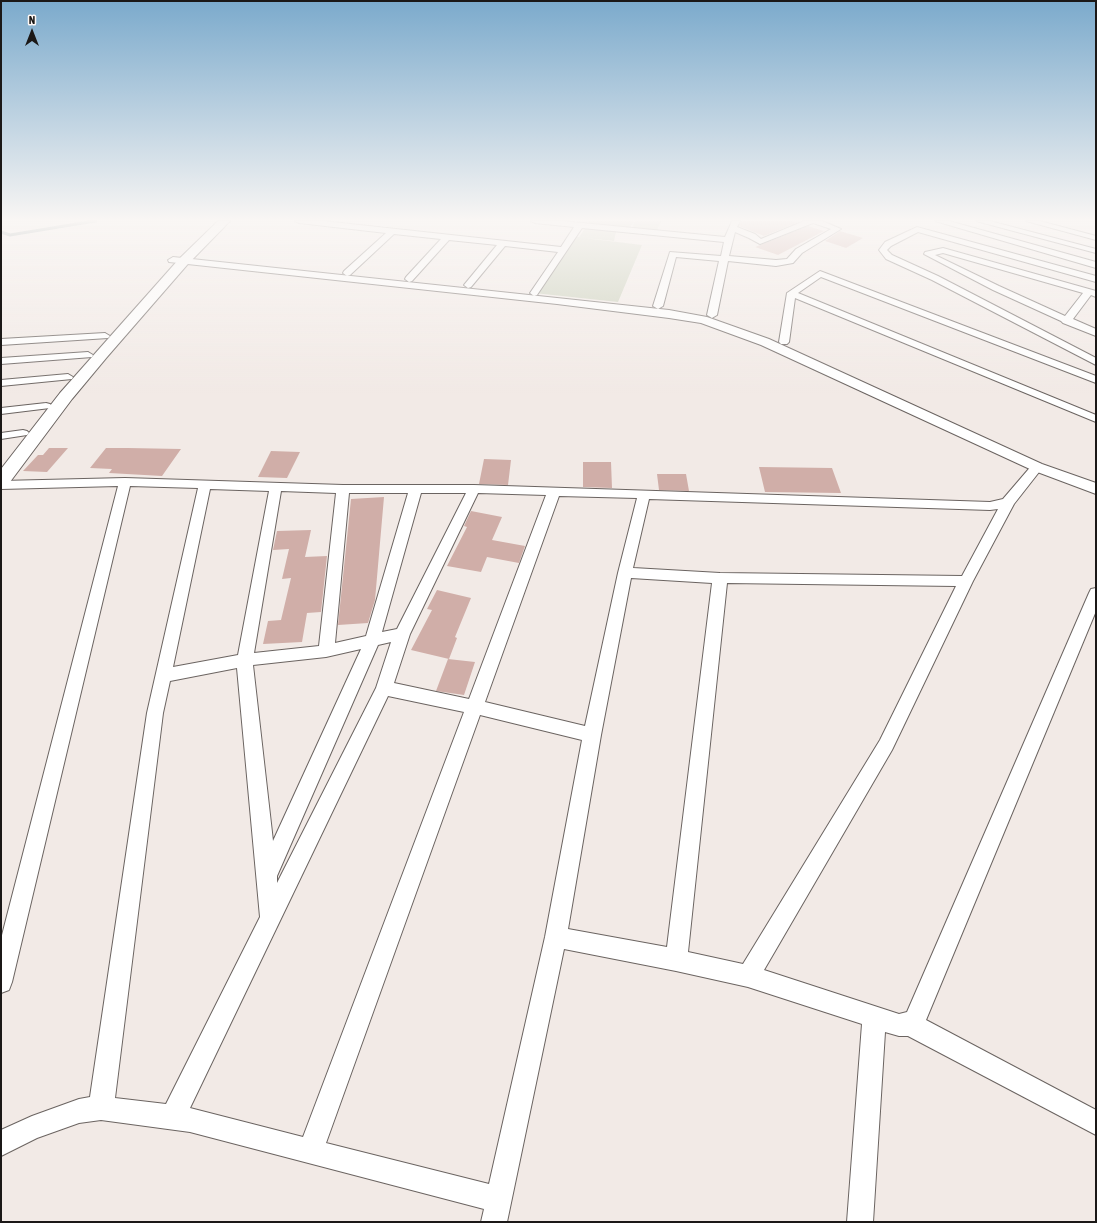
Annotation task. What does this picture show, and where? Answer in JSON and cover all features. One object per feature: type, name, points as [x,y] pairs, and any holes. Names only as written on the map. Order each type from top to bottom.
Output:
[{"type":"main road","points":[[1,459],[46,406],[68,377],[105,336],[161,278]]},
{"type":"main road","points":[[1,482],[66,396],[164,278]]},
{"type":"street","points":[[356,278],[661,313],[703,320],[731,328],[772,345],[1037,467],[1096,489]]},
{"type":"street","points":[[399,278],[658,306],[712,315],[734,321],[1096,481]]},
{"type":"street","points":[[468,286],[474,278]]},
{"type":"street","points":[[534,293],[544,278]]},
{"type":"street","points":[[658,306],[666,278]]},
{"type":"street","points":[[712,315],[720,278]]},
{"type":"street","points":[[784,342],[791,293],[814,278]]},
{"type":"street","points":[[831,278],[1096,380]]},
{"type":"street","points":[[933,278],[1093,360],[1096,349]]},
{"type":"street","points":[[976,278],[1066,321],[1096,333]]},
{"type":"street","points":[[1041,278],[1093,293],[1066,321]]},
{"type":"street","points":[[791,293],[1096,419]]},
{"type":"street","points":[[1,342],[105,336]]},
{"type":"street","points":[[1,361],[88,355]]},
{"type":"street","points":[[1,383],[68,377]]},
{"type":"street","points":[[1,411],[46,406]]},
{"type":"street","points":[[1,436],[23,433]]},
{"type":"street","points":[[748,976],[886,745],[966,581],[1008,502],[1037,467]]},
{"type":"street","points":[[1,485],[125,482],[343,489],[474,489],[990,506],[1008,502]]},
{"type":"street","points":[[1,982],[125,482]]},
{"type":"street","points":[[101,1108],[155,713],[205,484]]},
{"type":"street","points":[[271,918],[246,691],[245,660],[276,486]]},
{"type":"street","points":[[326,651],[343,489]]},
{"type":"street","points":[[266,876],[372,642],[416,489]]},
{"type":"street","points":[[172,1118],[384,688],[402,634],[474,489]]},
{"type":"street","points":[[311,1150],[554,492]]},
{"type":"street","points":[[1,1144],[32,1128],[79,1110],[101,1108],[190,1120],[311,1150],[496,1211],[556,937],[592,735],[624,573],[644,494]]},
{"type":"street","points":[[624,573],[720,578],[966,581]]},
{"type":"street","points":[[676,960],[720,578]]},
{"type":"street","points":[[910,1024],[915,1020],[1096,593]]},
{"type":"street","points":[[163,676],[245,660],[326,651],[372,642],[402,634]]},
{"type":"street","points":[[384,688],[475,707],[592,735]]},
{"type":"street","points":[[556,937],[676,960],[748,976],[874,1018],[899,1025],[910,1024],[1096,1123]]},
{"type":"street","points":[[860,1222],[874,1018]]},
{"type":"green space","points":[[544,278],[628,278],[618,302],[534,293]]},
{"type":"building","points":[[49,448],[68,448],[47,472],[23,471],[38,455],[43,455]]},
{"type":"building","points":[[106,448],[181,449],[162,476],[109,473],[112,469],[90,468]]},
{"type":"building","points":[[271,451],[300,452],[287,478],[258,477]]},
{"type":"building","points":[[484,459],[511,460],[508,485],[479,484]]},
{"type":"building","points":[[583,462],[611,462],[612,488],[583,487]]},
{"type":"building","points":[[759,467],[832,468],[841,493],[765,492]]},
{"type":"building","points":[[657,474],[686,474],[689,491],[659,490]]},
{"type":"building","points":[[384,497],[375,600],[368,623],[338,625],[351,499]]},
{"type":"building","points":[[471,511],[502,517],[492,540],[525,546],[519,563],[487,557],[481,572],[447,566],[467,527],[464,526]]},
{"type":"building","points":[[311,530],[305,557],[327,556],[321,612],[307,613],[302,642],[263,644],[268,621],[281,620],[291,578],[282,579],[289,549],[273,550],[277,531]]},
{"type":"building","points":[[437,590],[471,598],[455,637],[457,638],[449,659],[411,650],[432,610],[427,609]]},
{"type":"building","points":[[448,659],[475,662],[464,695],[436,691]]}]
